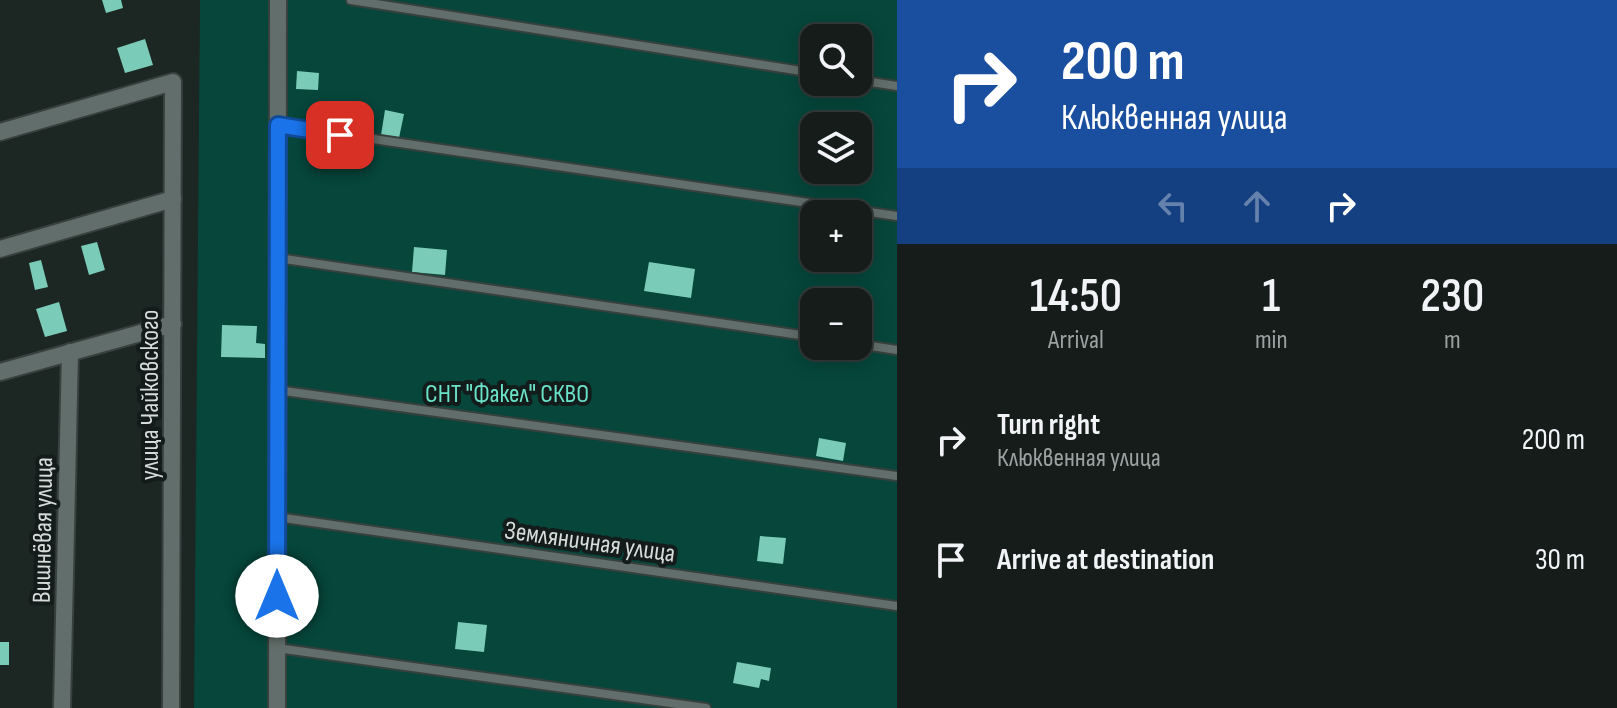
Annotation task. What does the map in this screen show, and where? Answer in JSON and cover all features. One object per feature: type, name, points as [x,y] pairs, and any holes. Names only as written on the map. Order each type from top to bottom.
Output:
[{"type":"street","points":[[277,708],[278,0]]},
{"type":"street","name":"улица Чайковского","points":[[0,132],[173,82],[171,708]]},
{"type":"street","points":[[0,249],[173,199]]},
{"type":"street","points":[[0,372],[173,324]]},
{"type":"street","name":"Вишнёвая улица","points":[[62,708],[70,352]]},
{"type":"lane","points":[[351,0],[800,71]]},
{"type":"lane","points":[[872,82],[897,86]]},
{"type":"lane","points":[[278,125],[897,216]]},
{"type":"lane","points":[[278,258],[800,335]]},
{"type":"lane","points":[[872,346],[897,350]]},
{"type":"lane","points":[[277,390],[897,476]]},
{"type":"lane","name":"Земляничная улица","points":[[277,517],[897,606]]},
{"type":"lane","points":[[277,648],[706,708]]},
{"type":"green space","name":"СНТ \"Факел\" СКВО","points":[[200,0],[897,0],[897,708],[194,708]]},
{"type":"building","points":[[102,0],[121,0],[123,8],[106,13]]},
{"type":"building","points":[[145,39],[153,65],[125,73],[117,48]]},
{"type":"building","points":[[297,71],[319,73],[318,90],[296,89]]},
{"type":"building","points":[[385,110],[404,114],[399,138],[381,135]]},
{"type":"building","points":[[97,242],[105,270],[89,275],[81,246]]},
{"type":"building","points":[[414,247],[447,250],[445,275],[412,272]]},
{"type":"building","points":[[41,260],[48,287],[35,290],[29,263]]},
{"type":"building","points":[[649,262],[695,269],[691,298],[644,291]]},
{"type":"building","points":[[59,302],[67,331],[45,337],[36,309]]},
{"type":"building","points":[[222,325],[257,326],[256,343],[265,344],[265,358],[221,357]]},
{"type":"building","points":[[819,438],[846,443],[843,461],[816,456]]},
{"type":"building","points":[[760,536],[786,538],[783,564],[757,561]]},
{"type":"building","points":[[458,622],[487,625],[484,652],[455,649]]},
{"type":"building","points":[[0,642],[9,642],[9,665],[0,665]]},
{"type":"building","points":[[737,662],[771,668],[769,681],[761,679],[759,688],[733,683]]},
{"type":"route","points":[[277,596],[278,125],[340,135]]}]
